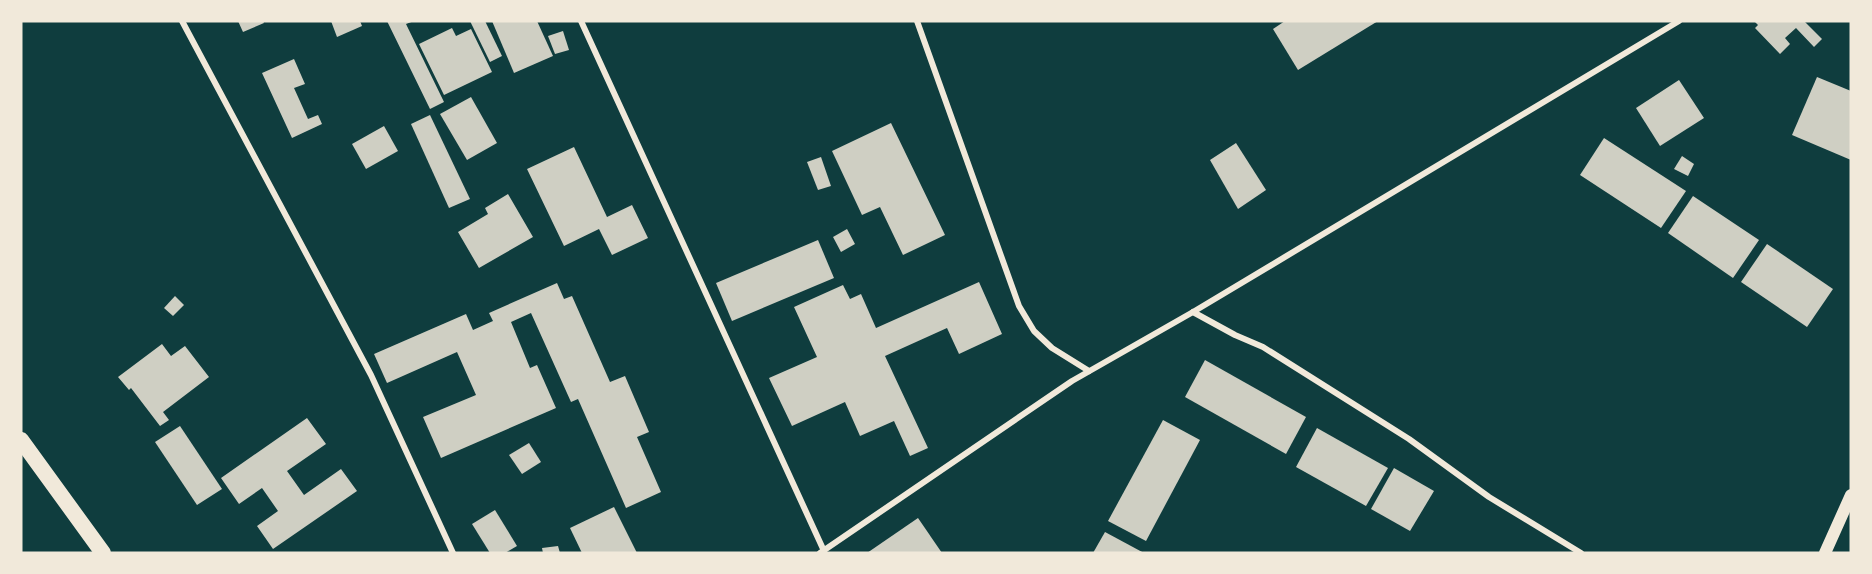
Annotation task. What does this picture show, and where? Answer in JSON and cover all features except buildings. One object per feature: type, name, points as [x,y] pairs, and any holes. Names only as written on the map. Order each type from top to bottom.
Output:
[{"type":"highway","points":[[21,440],[103,553]]},
{"type":"main road","points":[[1825,553],[1851,495]]},
{"type":"street","points":[[182,21],[371,375],[453,553]]},
{"type":"street","points":[[581,21],[822,552],[1072,381],[1193,312],[1679,21]]},
{"type":"street","points":[[917,21],[1019,306],[1034,331],[1052,348],[1089,371]]},
{"type":"street","points":[[1193,312],[1273,353],[1409,439],[1489,497],[1581,553]]}]
